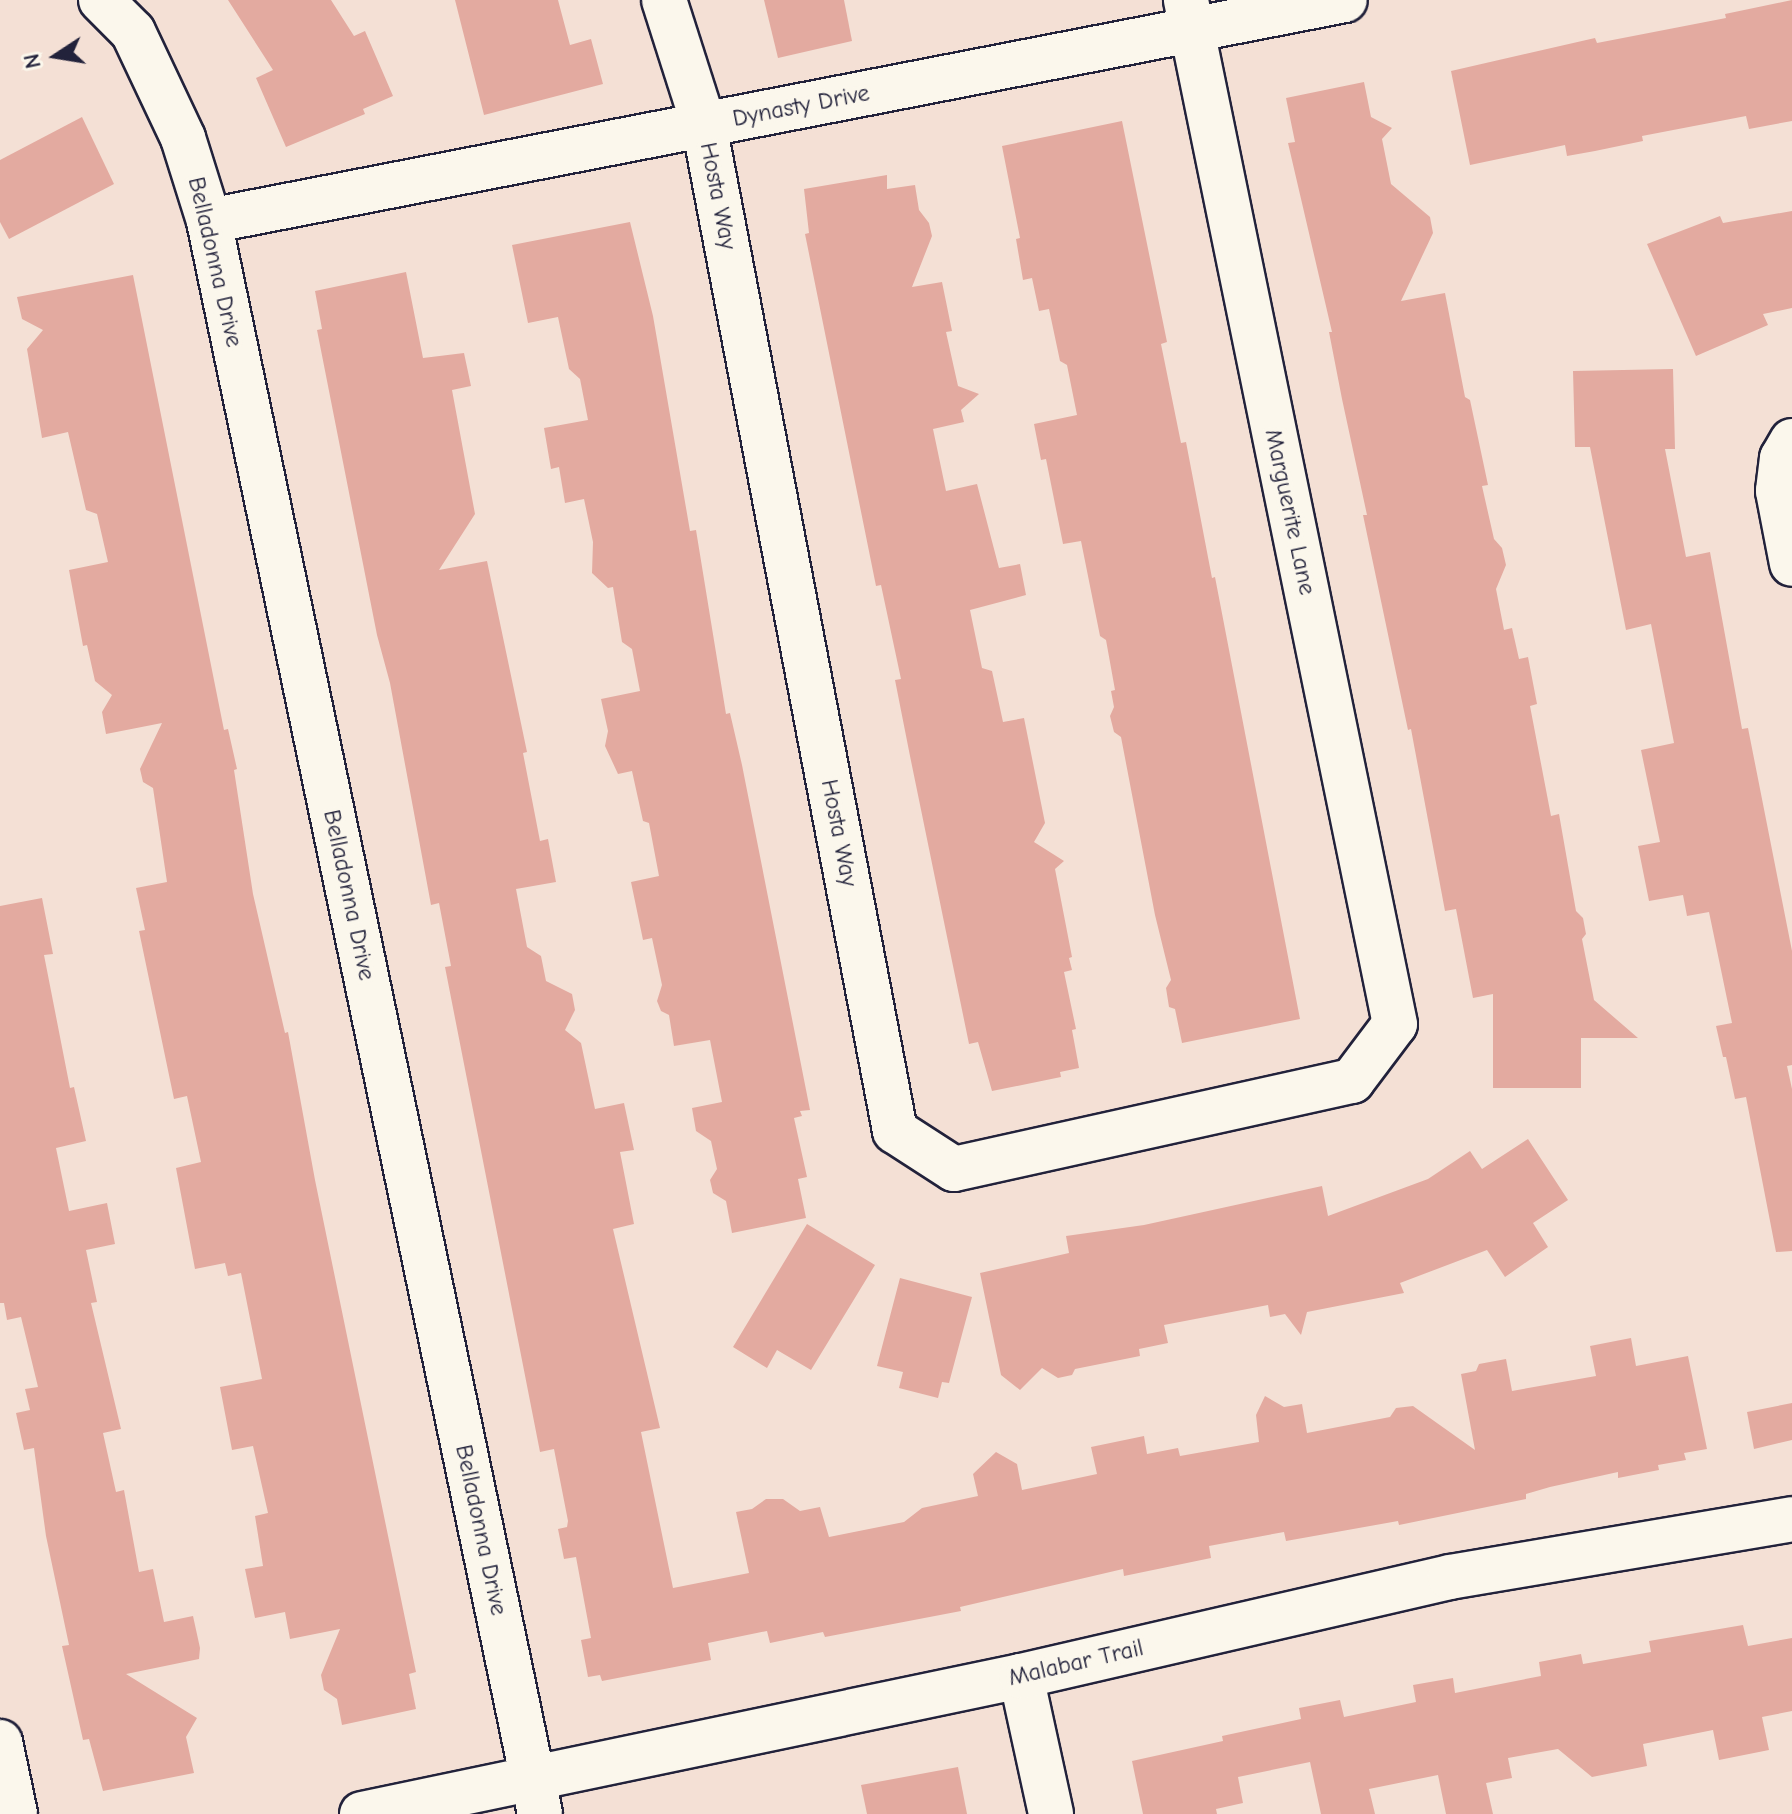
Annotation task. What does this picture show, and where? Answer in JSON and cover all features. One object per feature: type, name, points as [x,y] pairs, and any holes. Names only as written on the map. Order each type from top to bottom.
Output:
[{"type":"street","name":"Belladonna Drive","points":[[101,0],[133,32],[183,138],[209,221],[536,1797]]},
{"type":"street","name":"Hosta Way","points":[[664,0],[704,125],[895,1131],[954,1169],[1352,1081],[1395,1024]]},
{"type":"street","name":"Dynasty Drive","points":[[209,221],[704,125],[1189,15],[1345,0]]},
{"type":"street","name":"Marguerite Lane","points":[[1189,15],[1395,1024]]},
{"type":"street","points":[[1792,441],[1782,458],[1778,491],[1792,564]]},
{"type":"street","name":"Malabar Trail","points":[[362,1814],[536,1797],[1021,1676],[1450,1577],[1792,1519]]},
{"type":"street","points":[[1021,1676],[1051,1814]]},
{"type":"street","points":[[0,1742],[15,1814]]},
{"type":"building","points":[[228,0],[331,0],[354,36],[365,31],[393,96],[363,109],[365,114],[286,147],[256,78],[273,70]]},
{"type":"building","points":[[455,0],[558,0],[570,45],[591,39],[603,84],[484,115]]},
{"type":"building","points":[[764,0],[844,0],[852,41],[778,58]]},
{"type":"building","points":[[1792,0],[1792,121],[1749,129],[1746,116],[1642,136],[1643,141],[1567,156],[1565,145],[1470,165],[1451,71],[1595,38],[1597,43],[1726,18],[1725,14]]},
{"type":"building","points":[[1364,82],[1371,117],[1392,128],[1382,139],[1391,184],[1430,217],[1433,233],[1401,301],[1445,293],[1465,397],[1470,400],[1488,485],[1482,486],[1494,539],[1502,548],[1506,565],[1496,589],[1504,630],[1512,628],[1519,659],[1528,657],[1537,704],[1530,706],[1551,816],[1559,814],[1576,911],[1583,918],[1586,934],[1582,939],[1594,1000],[1638,1038],[1581,1038],[1581,1088],[1493,1088],[1493,994],[1473,998],[1456,909],[1445,911],[1411,729],[1408,730],[1363,515],[1367,515],[1329,332],[1332,332],[1288,143],[1295,142],[1286,98]]},
{"type":"building","points":[[82,117],[114,184],[9,239],[0,222],[0,160]]},
{"type":"building","points":[[1122,121],[1167,342],[1161,344],[1181,443],[1186,442],[1212,578],[1215,577],[1300,1019],[1182,1043],[1175,1009],[1169,1007],[1166,988],[1171,980],[1155,915],[1121,737],[1114,732],[1110,716],[1114,707],[1111,691],[1115,690],[1106,640],[1100,636],[1081,541],[1063,544],[1046,459],[1041,460],[1034,424],[1077,415],[1067,365],[1060,361],[1049,309],[1039,311],[1032,278],[1023,280],[1016,239],[1020,238],[1002,146]]},
{"type":"building","points":[[887,175],[887,189],[915,185],[919,210],[929,223],[932,236],[912,287],[942,282],[952,331],[946,332],[958,386],[979,394],[961,410],[964,422],[933,429],[946,491],[977,484],[999,568],[1020,564],[1026,595],[970,610],[982,668],[992,671],[1003,722],[1024,718],[1045,823],[1034,842],[1064,861],[1055,869],[1072,957],[1069,958],[1072,970],[1064,972],[1076,1029],[1072,1030],[1079,1068],[1060,1072],[1061,1077],[992,1091],[978,1042],[969,1044],[895,680],[901,679],[881,585],[876,586],[805,234],[809,233],[804,189]]},
{"type":"building","points":[[1792,211],[1792,308],[1763,314],[1768,325],[1696,356],[1647,244],[1720,216],[1723,223]]},
{"type":"building","points":[[630,222],[653,316],[690,531],[696,530],[726,714],[730,713],[742,765],[810,1110],[800,1111],[802,1116],[794,1118],[807,1177],[798,1179],[806,1218],[732,1233],[726,1201],[713,1193],[710,1180],[717,1169],[711,1141],[696,1131],[692,1108],[722,1102],[710,1040],[674,1046],[669,1015],[661,1011],[657,1001],[662,985],[652,938],[643,940],[631,882],[659,876],[649,823],[643,821],[632,771],[618,774],[605,746],[608,731],[601,699],[640,691],[632,649],[622,642],[613,587],[608,588],[592,573],[593,542],[584,499],[565,503],[559,467],[551,469],[544,428],[588,420],[580,379],[569,369],[558,317],[528,323],[512,245]]},
{"type":"building","points":[[406,272],[423,358],[464,353],[471,386],[452,390],[475,514],[439,570],[487,561],[527,752],[523,753],[540,841],[548,839],[556,882],[516,889],[527,947],[541,956],[546,981],[572,994],[575,1010],[565,1030],[581,1043],[595,1109],[624,1103],[634,1150],[620,1152],[634,1224],[613,1229],[660,1428],[641,1432],[673,1588],[749,1573],[736,1512],[752,1509],[766,1499],[783,1499],[800,1511],[820,1507],[829,1537],[904,1522],[922,1508],[978,1496],[973,1474],[996,1452],[1017,1464],[1022,1490],[1097,1474],[1091,1447],[1144,1436],[1147,1454],[1178,1448],[1180,1456],[1259,1442],[1256,1415],[1265,1396],[1284,1407],[1302,1404],[1307,1433],[1390,1417],[1396,1408],[1413,1406],[1475,1450],[1461,1374],[1476,1371],[1479,1364],[1506,1359],[1512,1391],[1596,1376],[1590,1346],[1631,1338],[1636,1366],[1688,1356],[1707,1449],[1684,1453],[1686,1460],[1658,1465],[1659,1470],[1618,1478],[1618,1472],[1526,1494],[1526,1499],[1399,1525],[1398,1521],[1286,1541],[1284,1532],[1209,1546],[1211,1558],[1124,1576],[1123,1569],[960,1607],[961,1611],[825,1637],[823,1632],[770,1643],[767,1631],[708,1643],[711,1660],[602,1681],[600,1675],[588,1677],[581,1640],[591,1638],[576,1557],[564,1559],[558,1529],[567,1527],[568,1521],[554,1449],[540,1452],[445,967],[451,966],[439,903],[431,905],[390,683],[377,635],[317,330],[322,329],[315,291]]},
{"type":"building","points":[[133,275],[224,730],[228,729],[237,769],[234,770],[253,894],[285,1033],[288,1032],[315,1180],[416,1672],[409,1674],[416,1709],[342,1725],[337,1699],[324,1690],[321,1675],[340,1629],[290,1639],[285,1612],[255,1618],[245,1569],[263,1566],[255,1516],[268,1513],[253,1446],[232,1450],[220,1387],[262,1379],[241,1273],[228,1276],[225,1263],[195,1269],[176,1168],[201,1162],[187,1096],[174,1099],[139,931],[145,930],[136,888],[167,882],[153,788],[143,782],[140,769],[162,723],[106,734],[102,712],[112,695],[95,681],[87,645],[83,646],[69,570],[108,562],[97,514],[86,510],[68,432],[42,438],[27,349],[43,330],[22,319],[17,297]]},
{"type":"building","points":[[1673,369],[1675,449],[1665,449],[1686,557],[1710,552],[1742,729],[1748,728],[1792,951],[1792,1065],[1787,1066],[1792,1089],[1792,1251],[1776,1252],[1746,1097],[1735,1099],[1726,1057],[1723,1057],[1716,1026],[1732,1023],[1709,912],[1687,916],[1683,895],[1649,901],[1638,846],[1660,842],[1641,750],[1674,743],[1651,624],[1626,630],[1590,447],[1575,447],[1573,371]]},
{"type":"building","points":[[42,898],[53,954],[44,955],[70,1088],[74,1087],[86,1141],[56,1148],[69,1211],[107,1203],[115,1244],[86,1250],[97,1302],[91,1303],[121,1429],[103,1433],[116,1492],[124,1490],[139,1572],[153,1569],[164,1622],[193,1616],[200,1648],[199,1659],[126,1674],[197,1718],[186,1737],[194,1773],[103,1791],[89,1739],[83,1740],[62,1646],[69,1645],[46,1536],[34,1448],[24,1450],[16,1413],[30,1410],[25,1389],[38,1387],[21,1317],[7,1320],[4,1303],[0,1303],[0,906]]},
{"type":"building","points":[[1528,1139],[1568,1200],[1533,1223],[1548,1247],[1505,1277],[1487,1250],[1400,1283],[1404,1293],[1307,1312],[1301,1335],[1285,1314],[1270,1317],[1268,1305],[1164,1325],[1168,1343],[1139,1349],[1140,1356],[1075,1369],[1072,1375],[1058,1378],[1042,1368],[1020,1390],[1001,1375],[980,1273],[1069,1253],[1066,1236],[1144,1225],[1322,1186],[1328,1216],[1428,1179],[1470,1151],[1482,1169]]},
{"type":"building","points":[[807,1224],[875,1265],[811,1370],[777,1350],[767,1368],[733,1347]]},
{"type":"building","points":[[900,1278],[972,1297],[949,1383],[942,1382],[938,1398],[899,1388],[903,1372],[877,1366]]},
{"type":"building","points":[[1792,1403],[1792,1440],[1754,1449],[1747,1412]]},
{"type":"building","points":[[1743,1625],[1748,1646],[1792,1638],[1792,1711],[1762,1717],[1769,1750],[1719,1760],[1713,1730],[1643,1744],[1647,1766],[1592,1777],[1558,1749],[1508,1758],[1512,1778],[1486,1783],[1493,1814],[1446,1814],[1438,1775],[1369,1789],[1375,1814],[1321,1814],[1310,1762],[1238,1777],[1243,1803],[1216,1809],[1217,1814],[1143,1814],[1132,1761],[1223,1741],[1222,1736],[1301,1719],[1299,1708],[1340,1700],[1344,1717],[1416,1702],[1413,1685],[1453,1678],[1455,1693],[1541,1676],[1539,1662],[1581,1654],[1583,1664],[1651,1652],[1649,1641]]},
{"type":"building","points":[[958,1767],[967,1814],[867,1814],[861,1785]]}]
